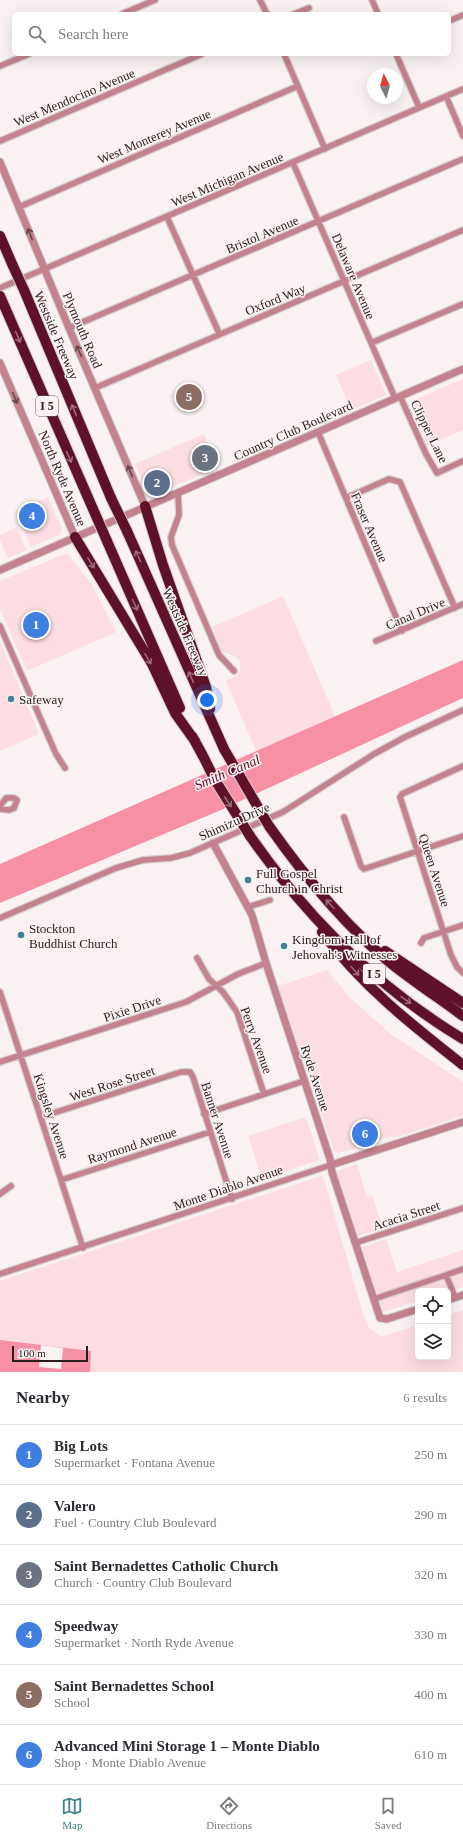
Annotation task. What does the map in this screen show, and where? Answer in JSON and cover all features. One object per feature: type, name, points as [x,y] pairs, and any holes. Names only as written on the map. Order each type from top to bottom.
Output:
[{"type":"highway","name":"Westside Freeway","points":[[0,236],[111,498],[213,725],[224,749],[269,826],[301,870],[357,932],[394,966],[463,1016]]},
{"type":"highway","name":"I 5","points":[[1,299],[194,741],[215,780],[250,836],[296,897],[328,931],[373,973],[402,997],[463,1039]]},
{"type":"highway","points":[[145,506],[163,565],[206,687],[213,725]]},
{"type":"highway","points":[[75,537],[152,664],[175,713],[194,741]]},
{"type":"highway","points":[[296,897],[333,947],[368,986],[405,1019],[463,1065]]},
{"type":"highway","points":[[357,932],[463,1003]]},
{"type":"street","points":[[127,12],[155,0]]},
{"type":"street","points":[[260,0],[265,12]]},
{"type":"street","points":[[372,0],[377,12]]},
{"type":"street","points":[[299,12],[309,8]]},
{"type":"street","points":[[451,20],[463,15]]},
{"type":"street","points":[[0,66],[24,56]]},
{"type":"street","name":"West Mendocino Avenue","points":[[0,141],[197,56]]},
{"type":"street","points":[[285,56],[325,149]]},
{"type":"street","points":[[397,56],[419,107]]},
{"type":"street","name":"West Monterey Avenue","points":[[19,207],[298,86]]},
{"type":"street","name":"West Michigan Avenue","points":[[0,288],[463,89]]},
{"type":"street","points":[[446,96],[463,136]]},
{"type":"street","name":"Bristol Avenue","points":[[68,328],[463,160]]},
{"type":"street","name":"Plymouth Road","points":[[0,162],[68,328],[145,506]]},
{"type":"street","name":"Delaware Avenue","points":[[293,163],[371,343],[398,397]]},
{"type":"street","points":[[167,217],[219,333]]},
{"type":"street","name":"Oxford Way","points":[[95,388],[219,333],[463,230]]},
{"type":"street","points":[[371,343],[463,304]]},
{"type":"street","name":"North Ryde Avenue","points":[[0,363],[75,537]]},
{"type":"street","name":"Country Club Boulevard","points":[[0,570],[463,368]]},
{"type":"street","name":"Clipper Lane","points":[[398,397],[426,454],[438,472],[463,461]]},
{"type":"street","name":"Fraser Avenue","points":[[318,432],[402,630]]},
{"type":"street","points":[[346,498],[389,479],[396,480],[402,485],[455,608]]},
{"type":"street","points":[[178,493],[179,516],[171,537],[172,545],[219,655],[234,671]]},
{"type":"street","name":"Canal Drive","points":[[376,641],[463,604]]},
{"type":"street","points":[[0,626],[56,754],[65,768]]},
{"type":"street","name":"Shimizu Drive","points":[[0,918],[61,891],[132,863],[151,858],[170,858],[190,853],[291,808],[374,754],[405,737],[463,710]]},
{"type":"street","name":"Queen Avenue","points":[[463,766],[402,794],[400,800],[453,961],[463,973]]},
{"type":"street","points":[[344,817],[361,866],[364,869],[463,836]]},
{"type":"street","name":"Ryde Avenue","points":[[213,843],[248,907],[380,1318],[387,1319],[415,1311]]},
{"type":"street","points":[[248,907],[270,900]]},
{"type":"street","points":[[421,943],[424,938],[463,925]]},
{"type":"street","name":"Perry Avenue","points":[[197,958],[209,980],[216,985],[237,1012],[264,1094]]},
{"type":"street","name":"Pixie Drive","points":[[0,1062],[186,1002],[238,974],[266,964]]},
{"type":"street","name":"Kingsley Avenue","points":[[0,992],[83,1248]]},
{"type":"street","name":"West Rose Street","points":[[41,1117],[181,1072],[190,1072]]},
{"type":"street","name":"Banner Avenue","points":[[190,1072],[193,1077],[232,1199]]},
{"type":"street","points":[[204,1114],[304,1081]]},
{"type":"street","name":"Monte Diablo Avenue","points":[[0,1274],[463,1122]]},
{"type":"street","name":"Raymond Avenue","points":[[61,1180],[210,1132]]},
{"type":"street","points":[[0,1194],[11,1186]]},
{"type":"street","name":"Acacia Street","points":[[355,1243],[463,1208]]},
{"type":"street","points":[[374,1299],[463,1269]]},
{"type":"street","points":[[446,1275],[452,1299],[463,1295]]},
{"type":"shaded area","points":[[371,360],[386,395],[351,410],[336,375]]},
{"type":"shaded area","points":[[463,379],[463,430],[428,445],[412,401]]},
{"type":"shaded area","points":[[204,434],[218,468],[154,494],[148,493],[135,464]]},
{"type":"shaded area","points":[[48,497],[62,529],[59,535],[31,547],[16,511]]},
{"type":"shaded area","points":[[17,527],[26,550],[8,558],[0,540],[0,535]]},
{"type":"shaded area","points":[[67,553],[92,585],[116,632],[27,671],[0,609],[0,581]]},
{"type":"shaded area","points":[[283,596],[335,716],[256,751],[226,681],[239,674],[241,663],[236,657],[222,652],[212,627]]},
{"type":"shaded area","points":[[0,641],[39,734],[0,751]]},
{"type":"shaded area","points":[[327,970],[350,998],[392,1035],[463,1082],[463,1116],[339,1153],[334,1151],[278,986]]},
{"type":"shaded area","points":[[306,1117],[320,1160],[262,1179],[248,1136]]},
{"type":"shaded area","points":[[357,1164],[367,1197],[372,1195],[383,1228],[358,1236],[337,1171]]},
{"type":"shaded area","points":[[321,1176],[324,1179],[363,1314],[369,1328],[381,1337],[415,1326],[415,1360],[451,1360],[451,1314],[463,1310],[463,1372],[0,1372],[0,1281]]},
{"type":"shaded area","points":[[386,1239],[397,1272],[463,1250],[463,1287],[451,1290],[451,1288],[415,1288],[415,1302],[383,1312],[362,1247]]},
{"type":"water","name":"Smith Canal","points":[[463,660],[463,698],[221,810],[0,903],[0,864]]},
{"type":"water","points":[[0,1340],[91,1351],[90,1372],[0,1372]]},
{"type":"pier","points":[[41,1345],[63,1348],[61,1369],[39,1367]]},
{"type":"place","name":"Saint Bernadettes School","points":[[189,397]]},
{"type":"place","name":"Saint Bernadettes Catholic Church","points":[[205,458]]},
{"type":"place","name":"Valero","points":[[157,483]]},
{"type":"place","name":"Speedway","points":[[32,516]]},
{"type":"place","name":"Big Lots","points":[[36,625]]},
{"type":"place","name":"Safeway","points":[[11,699]]},
{"type":"place","name":"Full Gospel Church in Christ","points":[[248,880]]},
{"type":"place","name":"Stockton Buddhist Church","points":[[21,935]]},
{"type":"place","name":"Kingdom Hall of Jehovah's Witnesses","points":[[284,946]]},
{"type":"place","name":"Advanced Mini Storage 1 – Monte Diablo","points":[[365,1134]]}]
